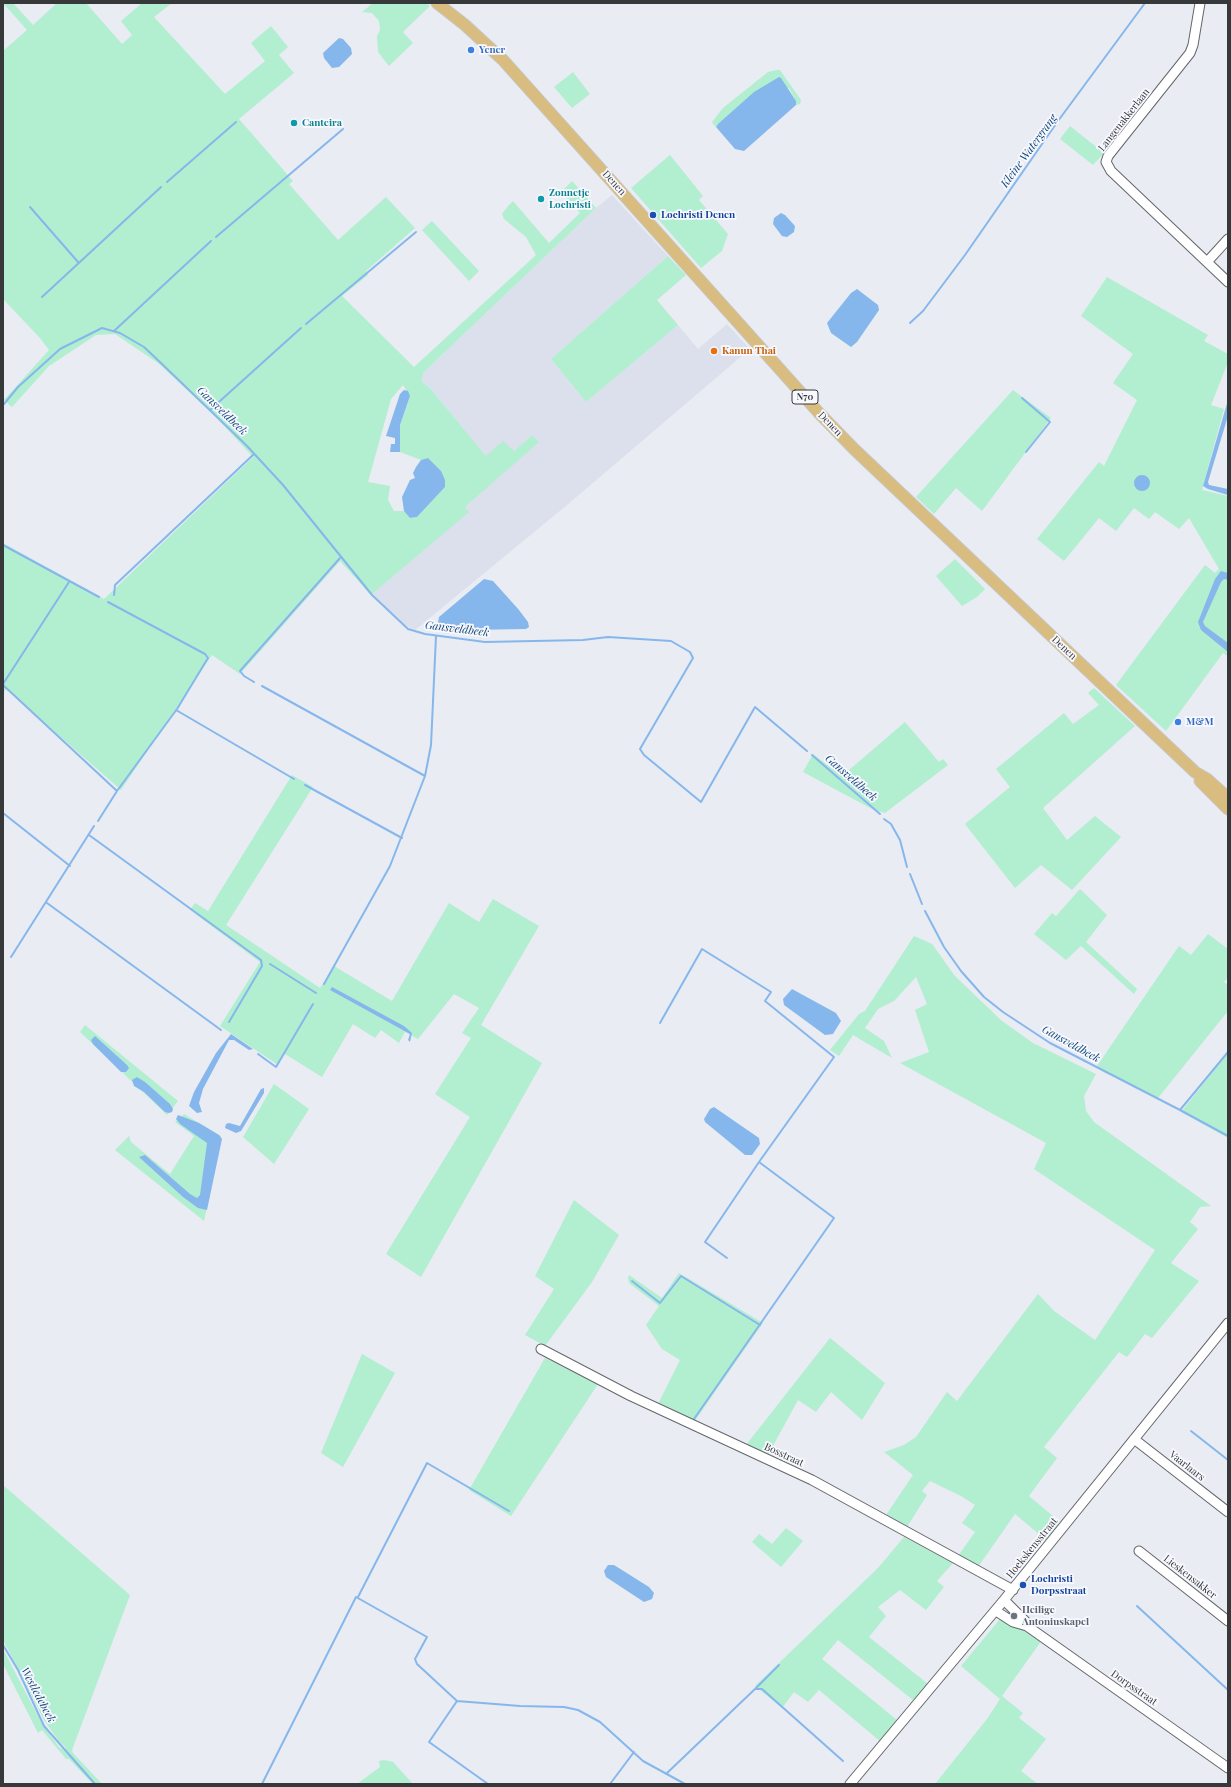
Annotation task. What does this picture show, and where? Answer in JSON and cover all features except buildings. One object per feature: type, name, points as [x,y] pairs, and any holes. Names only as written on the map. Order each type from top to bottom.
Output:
[{"type":"main road","name":"Denen","points":[[437,3],[480,38],[524,83],[819,413],[854,449],[1195,772],[1207,779],[1228,798]]},
{"type":"main road","name":"Denen","points":[[1195,772],[1201,784],[1228,809]]},
{"type":"street","name":"Langenakkerlaan","points":[[1200,3],[1194,45],[1190,53],[1108,156],[1106,162],[1111,171],[1228,282]]},
{"type":"street","points":[[1207,262],[1228,239]]},
{"type":"street","name":"Hoekskensstraat","points":[[850,1784],[996,1611],[1228,1322]]},
{"type":"street","name":"Bosstraat","points":[[541,1349],[631,1396],[812,1480],[1013,1590]]},
{"type":"street","name":"Vaarlaars","points":[[1134,1439],[1228,1511]]},
{"type":"street","name":"Lieskensakker","points":[[1138,1551],[1228,1621]]},
{"type":"street","name":"Dorpsstraat","points":[[1004,1600],[1025,1621],[1027,1626]]},
{"type":"street","name":"Dorpsstraat","points":[[996,1611],[1013,1622],[1027,1626],[1228,1768]]},
{"type":"shaded area","points":[[612,195],[668,256],[551,359],[586,402],[678,325],[698,349],[727,324],[750,349],[567,505],[415,630],[403,624],[371,595],[468,512],[465,507],[538,442],[532,435],[514,451],[486,456],[430,388],[422,382],[423,373],[596,208]]},
{"type":"green space","points":[[3,3],[13,3],[33,25],[57,3],[86,3],[122,44],[132,35],[121,21],[142,3],[172,3],[154,17],[225,94],[265,61],[251,43],[271,26],[288,47],[279,55],[294,73],[239,119],[293,181],[289,184],[338,240],[386,197],[415,228],[366,271],[368,275],[342,296],[414,367],[536,255],[526,237],[504,219],[502,214],[513,201],[549,243],[580,213],[561,192],[572,181],[596,208],[423,373],[422,382],[430,388],[486,456],[503,441],[514,451],[532,435],[539,442],[465,507],[469,512],[371,595],[340,561],[240,674],[212,655],[121,790],[6,689],[3,693],[3,543],[104,599],[253,457],[215,416],[158,363],[115,334],[96,335],[49,366],[12,407],[4,400],[49,350],[40,338],[3,299],[3,51],[27,30]],"holes":[[[403,385],[410,396],[400,425],[400,452],[421,460],[428,458],[445,487],[417,517],[411,518],[404,511],[394,511],[388,500],[390,486],[368,482],[391,399]]]},
{"type":"green space","points":[[373,3],[426,3],[430,6],[403,32],[413,43],[389,66],[378,52],[377,36],[380,30],[379,21],[372,13],[362,12]]},
{"type":"green space","points":[[780,70],[801,100],[800,104],[796,105],[796,101],[789,88],[718,124],[716,127],[713,124],[712,122],[723,108],[768,72]]},
{"type":"green space","points":[[573,72],[590,94],[572,108],[554,87]]},
{"type":"green space","points":[[1070,126],[1104,153],[1093,165],[1060,139]]},
{"type":"green space","points":[[670,155],[703,196],[699,200],[728,234],[722,251],[701,268],[631,188]]},
{"type":"green space","points":[[432,221],[479,271],[469,281],[422,230]]},
{"type":"green space","points":[[668,256],[686,275],[657,300],[678,325],[586,402],[551,359]]},
{"type":"green space","points":[[1107,277],[1208,335],[1204,341],[1228,354],[1228,362],[1211,405],[1224,409],[1202,490],[1228,496],[1228,656],[1223,653],[1166,731],[1116,685],[1205,565],[1215,573],[1219,569],[1189,518],[1179,529],[1155,512],[1149,519],[1134,508],[1116,531],[1099,518],[1064,561],[1037,539],[1099,462],[1104,466],[1137,400],[1113,383],[1133,354],[1081,316]]},
{"type":"green space","points":[[1013,390],[1051,418],[982,511],[956,488],[934,514],[916,497]]},
{"type":"green space","points":[[955,559],[985,589],[977,597],[962,606],[936,576]]},
{"type":"green space","points":[[1094,688],[1135,726],[1043,808],[1067,840],[1095,816],[1121,837],[1072,890],[1041,865],[1015,888],[965,824],[1010,787],[996,769],[1064,713],[1073,724],[1099,705],[1088,693]]},
{"type":"green space","points":[[905,722],[939,762],[943,759],[948,765],[885,813],[872,809],[803,772],[813,754],[842,776]]},
{"type":"green space","points":[[292,775],[313,787],[226,925],[320,988],[334,966],[392,1001],[449,903],[479,922],[493,899],[539,926],[481,1025],[542,1063],[421,1277],[386,1254],[470,1117],[435,1094],[471,1038],[462,1033],[479,1008],[454,994],[418,1039],[405,1032],[399,1043],[381,1030],[375,1038],[353,1024],[322,1077],[285,1054],[278,1065],[220,1026],[260,962],[190,910],[195,903],[208,911]]},
{"type":"green space","points":[[1080,889],[1107,915],[1086,942],[1137,989],[1134,994],[1081,946],[1066,960],[1034,934],[1052,913],[1056,916]]},
{"type":"green space","points":[[1208,934],[1228,949],[1228,977],[1224,982],[1228,985],[1228,1011],[1158,1098],[1104,1072],[1097,1066],[1179,946],[1191,955]]},
{"type":"green space","points":[[914,936],[932,944],[955,976],[1002,1021],[1033,1043],[1096,1074],[1084,1096],[1086,1111],[1094,1122],[1211,1206],[1200,1207],[1190,1222],[1198,1229],[1171,1263],[1199,1281],[1152,1338],[1145,1334],[1127,1357],[1119,1352],[1044,1447],[1057,1458],[1029,1496],[1060,1522],[1046,1540],[1015,1514],[978,1567],[958,1556],[975,1532],[962,1523],[975,1505],[961,1496],[930,1481],[922,1491],[927,1495],[907,1527],[886,1515],[913,1475],[884,1452],[904,1445],[916,1437],[947,1392],[957,1401],[1038,1294],[1054,1311],[1095,1340],[1155,1250],[1034,1169],[1046,1143],[900,1063],[929,1052],[915,1010],[927,1004],[916,977],[894,1001],[878,1009],[865,1028],[884,1041],[892,1058],[853,1035],[839,1056],[830,1050],[859,1014],[865,1011]]},
{"type":"green space","points":[[85,1025],[178,1101],[167,1115],[80,1032]]},
{"type":"green space","points":[[1228,1053],[1228,1138],[1181,1112]]},
{"type":"green space","points":[[274,1084],[309,1109],[274,1164],[243,1137]]},
{"type":"green space","points":[[184,1114],[221,1136],[204,1221],[115,1150],[129,1136],[131,1142],[170,1174],[194,1136],[175,1122]]},
{"type":"green space","points":[[574,1200],[619,1235],[592,1282],[545,1346],[525,1335],[554,1289],[535,1276]]},
{"type":"green space","points":[[679,1273],[763,1323],[694,1422],[658,1404],[680,1360],[662,1349],[646,1325],[659,1306],[629,1283],[628,1278],[629,1275],[662,1298]]},
{"type":"green space","points":[[830,1338],[885,1383],[862,1420],[831,1392],[816,1412],[798,1400],[768,1455],[746,1445]]},
{"type":"green space","points":[[362,1354],[395,1373],[343,1467],[321,1453]]},
{"type":"green space","points":[[545,1358],[598,1384],[511,1516],[469,1490]]},
{"type":"green space","points":[[3,1485],[130,1595],[72,1750],[73,1753],[102,1784],[93,1784],[69,1759],[66,1759],[42,1730],[38,1733],[3,1664],[3,1649],[42,1724],[59,1747],[65,1751],[66,1748],[58,1740],[44,1720],[3,1640]]},
{"type":"green space","points":[[786,1528],[803,1541],[781,1567],[752,1542],[759,1534],[772,1544]]},
{"type":"green space","points":[[904,1537],[953,1563],[937,1581],[944,1587],[926,1610],[900,1590],[878,1607],[886,1616],[869,1637],[928,1684],[913,1700],[838,1640],[822,1659],[897,1720],[881,1742],[819,1690],[808,1702],[794,1692],[782,1708],[755,1686],[878,1568]]},
{"type":"green space","points":[[1000,1619],[1042,1640],[1002,1696],[1023,1713],[1019,1718],[1046,1739],[1021,1771],[1038,1784],[935,1784],[987,1719],[1000,1699],[961,1666]]},
{"type":"green space","points":[[384,1760],[393,1762],[413,1784],[357,1784],[380,1767],[379,1761]]},
{"type":"water","points":[[339,38],[343,39],[351,48],[352,54],[339,67],[332,68],[324,58],[323,53]]},
{"type":"water","points":[[779,77],[796,101],[796,105],[744,151],[735,149],[716,127],[754,92]]},
{"type":"water","points":[[781,213],[785,215],[795,226],[794,232],[787,237],[782,236],[773,224],[774,218]]},
{"type":"water","points":[[857,289],[878,305],[879,310],[857,342],[851,347],[831,333],[827,323],[851,293]]},
{"type":"water","points":[[404,390],[408,391],[410,396],[400,425],[400,452],[390,452],[391,444],[395,444],[395,438],[386,436],[400,394]]},
{"type":"water","points":[[1228,400],[1228,416],[1208,482],[1209,485],[1228,489],[1228,495],[1203,486]]},
{"type":"water","points":[[428,458],[441,471],[445,480],[445,487],[417,517],[410,518],[404,511],[402,497],[410,480],[415,478],[413,473],[416,467],[421,460]]},
{"type":"water","points":[[1139,475],[1145,475],[1150,480],[1148,489],[1145,491],[1139,491],[1134,486],[1134,480]]},
{"type":"water","points":[[1221,571],[1228,573],[1228,580],[1224,579],[1221,582],[1203,622],[1205,626],[1228,643],[1228,652],[1201,630],[1198,622],[1215,579]]},
{"type":"water","points":[[484,579],[493,581],[519,610],[528,622],[529,627],[526,629],[468,630],[438,623],[439,617]]},
{"type":"water","points":[[332,987],[404,1026],[412,1033],[410,1042],[408,1040],[410,1034],[330,990]]},
{"type":"water","points":[[792,989],[836,1013],[841,1021],[833,1034],[825,1035],[784,1005],[783,999]]},
{"type":"water","points":[[231,1034],[253,1049],[249,1050],[234,1040],[229,1040],[203,1089],[199,1103],[202,1112],[197,1113],[189,1106],[194,1092],[216,1053]]},
{"type":"water","points":[[95,1036],[127,1065],[129,1068],[126,1072],[121,1072],[93,1044],[91,1040]]},
{"type":"water","points":[[137,1077],[170,1104],[173,1109],[172,1112],[165,1112],[144,1092],[134,1086],[132,1080]]},
{"type":"water","points":[[264,1088],[264,1093],[241,1131],[236,1133],[225,1128],[226,1124],[229,1123],[240,1126],[261,1089]]},
{"type":"water","points":[[714,1107],[759,1138],[760,1144],[752,1155],[745,1155],[705,1122],[704,1119],[710,1109]]},
{"type":"water","points":[[178,1115],[199,1123],[219,1135],[222,1139],[207,1210],[198,1208],[183,1197],[139,1157],[145,1155],[190,1194],[197,1198],[200,1195],[207,1143],[180,1124],[176,1119]]},
{"type":"water","points":[[608,1565],[614,1565],[649,1587],[654,1593],[652,1599],[644,1602],[606,1577],[604,1571]]},
{"type":"waterway","name":"Kleine Watergrang","points":[[910,323],[923,311],[965,255],[1058,121],[1145,3]]},
{"type":"waterway","points":[[167,182],[236,122]]},
{"type":"waterway","points":[[216,237],[343,129]]},
{"type":"waterway","points":[[42,297],[161,187]]},
{"type":"waterway","points":[[30,207],[78,262]]},
{"type":"waterway","points":[[306,324],[416,232]]},
{"type":"waterway","points":[[114,331],[211,241]]},
{"type":"waterway","name":"Gansveldbeek","points":[[4,404],[18,387],[60,349],[102,328],[120,333],[144,347],[247,446],[283,485],[372,595],[408,629],[425,634],[485,642],[583,640],[608,637],[671,641],[690,652],[693,658],[640,749],[644,755],[701,802],[755,707],[807,751]]},
{"type":"waterway","points":[[210,410],[301,328]]},
{"type":"waterway","name":"Kleine Watergrang","points":[[1022,398],[1050,422],[1026,452]]},
{"type":"waterway","points":[[114,595],[115,585],[254,454]]},
{"type":"waterway","points":[[3,545],[99,597]]},
{"type":"waterway","points":[[254,682],[244,676],[240,671],[340,558]]},
{"type":"waterway","points":[[3,684],[69,582]]},
{"type":"waterway","points":[[98,821],[117,791],[177,709],[208,658],[205,654],[108,602]]},
{"type":"waterway","points":[[324,984],[390,866],[425,776],[431,745],[436,636]]},
{"type":"waterway","points":[[3,685],[117,791]]},
{"type":"waterway","points":[[262,686],[425,776]]},
{"type":"waterway","points":[[176,710],[294,779]]},
{"type":"waterway","name":"Gansveldbeek","points":[[812,755],[880,814]]},
{"type":"waterway","points":[[305,785],[402,838]]},
{"type":"waterway","points":[[3,813],[70,866]]},
{"type":"waterway","name":"Gansveldbeek","points":[[884,819],[891,824],[900,840],[907,867]]},
{"type":"waterway","points":[[11,957],[94,826]]},
{"type":"waterway","points":[[89,835],[261,960],[262,966],[229,1022]]},
{"type":"waterway","name":"Gansveldbeek","points":[[910,874],[922,904]]},
{"type":"waterway","points":[[47,903],[221,1030]]},
{"type":"waterway","name":"Gansveldbeek","points":[[925,911],[944,947],[961,971],[984,997],[1003,1012],[1050,1043],[1180,1110],[1228,1052]]},
{"type":"waterway","points":[[660,1023],[702,949],[771,992],[765,1001],[834,1057],[759,1162],[834,1218],[694,1419]]},
{"type":"waterway","points":[[270,964],[316,993]]},
{"type":"waterway","points":[[258,1054],[276,1067],[313,1004]]},
{"type":"waterway","points":[[1180,1110],[1228,1136]]},
{"type":"waterway","points":[[727,1258],[705,1242],[759,1162]]},
{"type":"waterway","points":[[632,1281],[660,1303],[681,1276],[760,1325]]},
{"type":"waterway","points":[[1191,1431],[1228,1460]]},
{"type":"waterway","points":[[358,1597],[427,1463],[509,1511]]},
{"type":"waterway","points":[[262,1784],[356,1597],[427,1637],[415,1659],[417,1664],[457,1701],[520,1706],[564,1707],[578,1710],[600,1722],[643,1761],[685,1784]]},
{"type":"waterway","points":[[1137,1606],[1228,1690]]},
{"type":"waterway","name":"Westledebeek","points":[[3,1645],[18,1670],[44,1726],[95,1784]]},
{"type":"waterway","points":[[755,1689],[779,1665]]},
{"type":"waterway","points":[[666,1774],[755,1689],[762,1689],[843,1761]]},
{"type":"waterway","points":[[457,1701],[429,1742],[488,1784]]},
{"type":"waterway","points":[[610,1784],[634,1752]]},
{"type":"place","name":"Yener","points":[[471,50]]},
{"type":"place","name":"Canteira","points":[[294,123]]},
{"type":"place","name":"Zonnetje Lochristi","points":[[541,199]]},
{"type":"place","name":"Lochristi Denen","points":[[653,215]]},
{"type":"place","name":"Kanun Thai","points":[[714,351]]},
{"type":"place","name":"M&M","points":[[1178,722]]},
{"type":"place","name":"Lochristi Dorpsstraat","points":[[1023,1585]]},
{"type":"place","name":"Heilige Antoniuskapel","points":[[1014,1616]]}]
